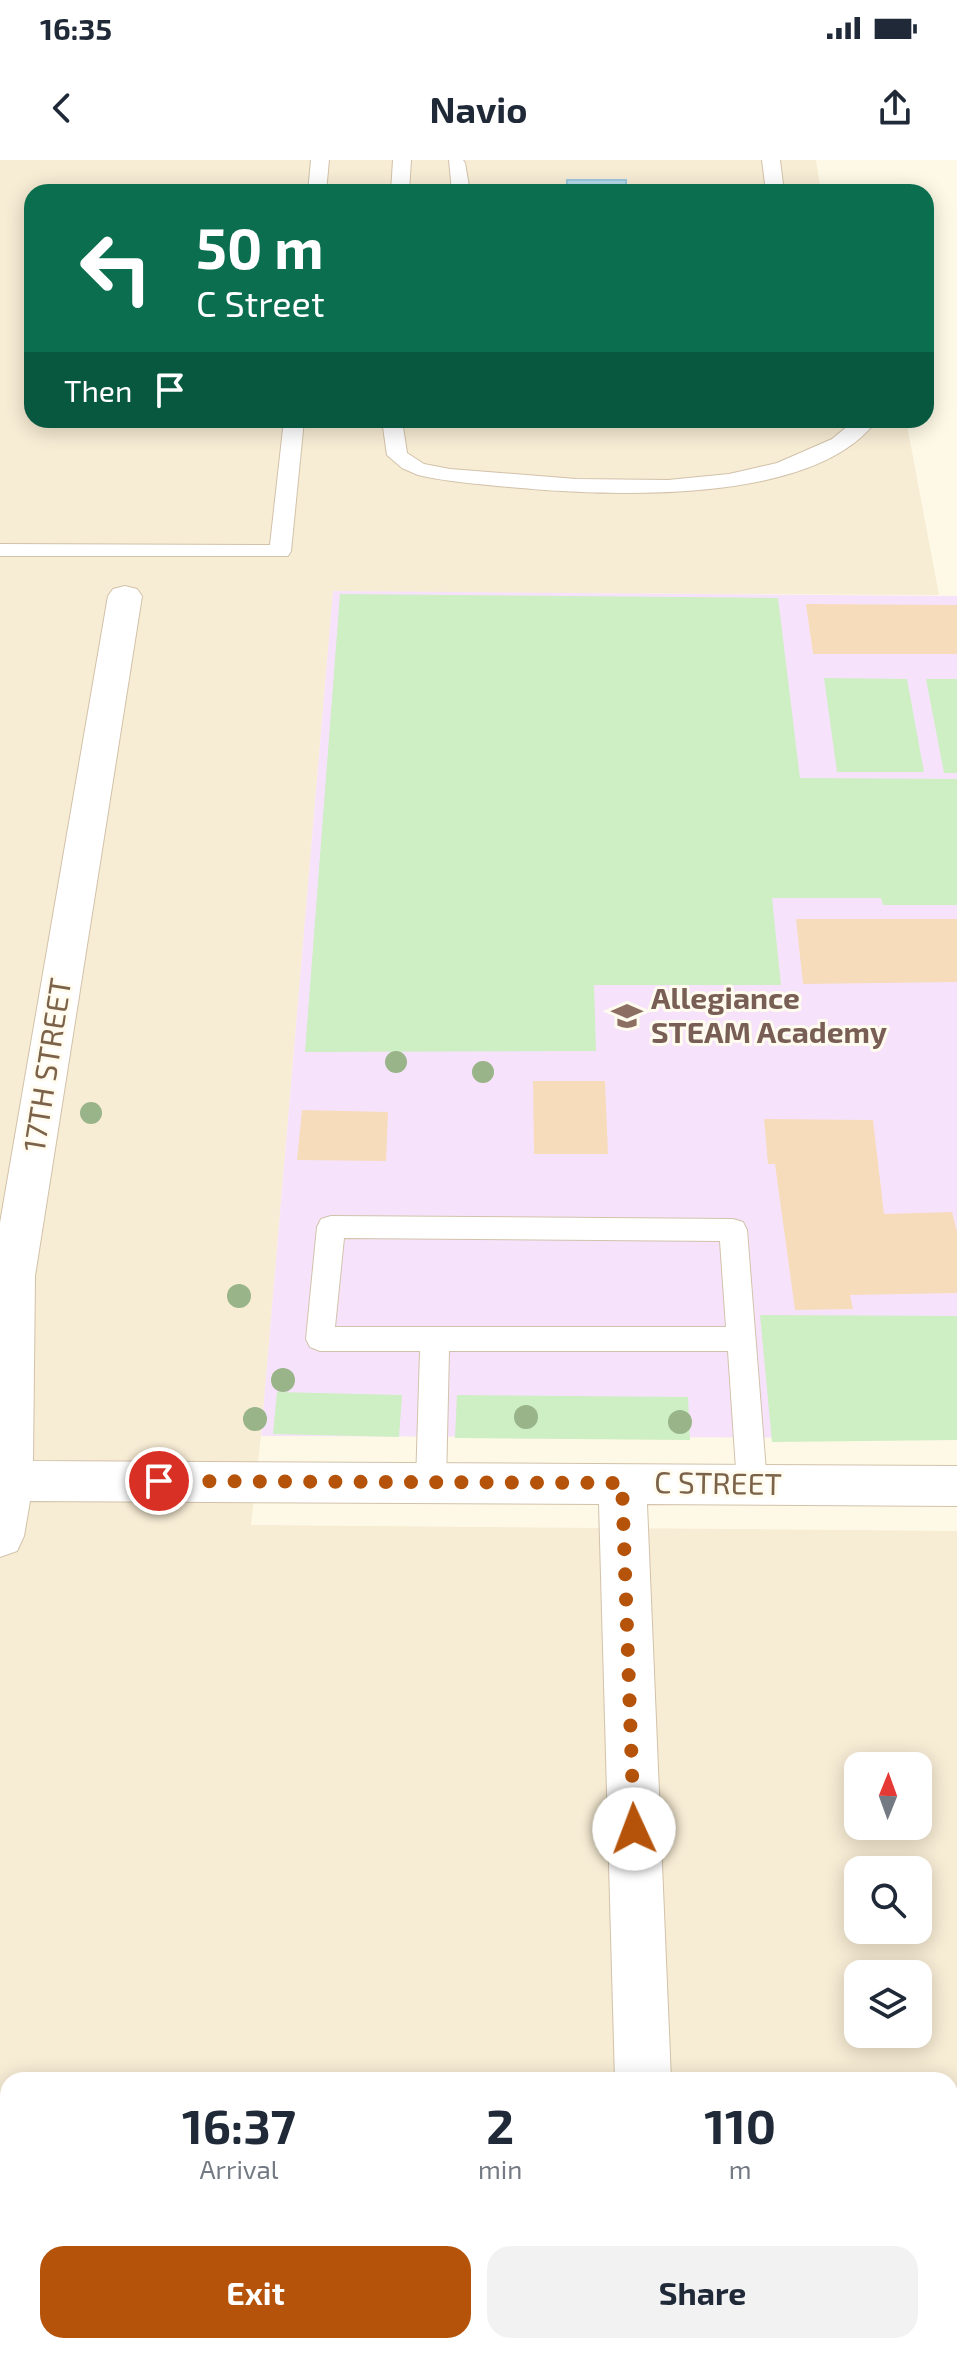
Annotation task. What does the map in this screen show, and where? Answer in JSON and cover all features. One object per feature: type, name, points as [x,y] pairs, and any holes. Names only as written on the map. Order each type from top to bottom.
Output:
[{"type":"street","name":"17TH STREET","points":[[0,1536],[13,1276],[125,596]]},
{"type":"street","name":"C STREET","points":[[4,1481],[957,1486]]},
{"type":"street","points":[[622,1483],[643,2072]]},
{"type":"lane","points":[[318,184],[320,160]]},
{"type":"lane","points":[[400,184],[402,160]]},
{"type":"lane","points":[[771,160],[774,184]]},
{"type":"lane","points":[[456,163],[460,184]]},
{"type":"lane","points":[[0,550],[280,551],[293,428]]},
{"type":"lane","points":[[393,428],[397,455],[415,468],[513,481],[595,486],[682,485],[730,480],[788,466],[853,436],[860,428]]},
{"type":"lane","points":[[741,1339],[320,1339],[331,1227],[733,1230],[752,1484]]},
{"type":"lane","points":[[431,1483],[435,1341]]},
{"type":"shaded area","points":[[0,160],[816,160],[820,184],[24,184],[24,428],[908,428],[939,595],[333,592],[251,1525],[957,1531],[957,2072],[0,2072]]},
{"type":"shaded area","name":"Allegiance STEAM Academy","points":[[333,591],[957,596],[957,1438],[261,1436]]},
{"type":"green space","points":[[340,594],[778,598],[800,778],[957,779],[957,905],[883,905],[881,898],[772,898],[781,985],[594,985],[596,1051],[305,1052]]},
{"type":"green space","points":[[824,678],[907,679],[924,772],[837,772]]},
{"type":"green space","points":[[926,679],[957,679],[957,773],[944,773]]},
{"type":"green space","points":[[760,1315],[957,1316],[957,1440],[772,1442]]},
{"type":"green space","points":[[277,1392],[402,1395],[399,1437],[273,1434]]},
{"type":"green space","points":[[457,1395],[688,1397],[690,1440],[455,1438]]},
{"type":"water","points":[[567,180],[626,180],[626,184],[567,184]]},
{"type":"building","points":[[806,604],[957,605],[957,654],[813,654]]},
{"type":"building","points":[[796,919],[957,919],[957,982],[803,984]]},
{"type":"building","points":[[533,1081],[605,1081],[608,1154],[534,1154]]},
{"type":"building","points":[[302,1110],[388,1112],[386,1161],[297,1160]]},
{"type":"building","points":[[764,1119],[873,1120],[884,1214],[952,1212],[957,1232],[957,1293],[850,1295],[853,1309],[795,1310],[775,1164],[768,1164]]},
{"type":"place","name":"Allegiance STEAM Academy","points":[[627,1016]]},
{"type":"route","points":[[159,1481],[622,1483],[634,1829]]}]
